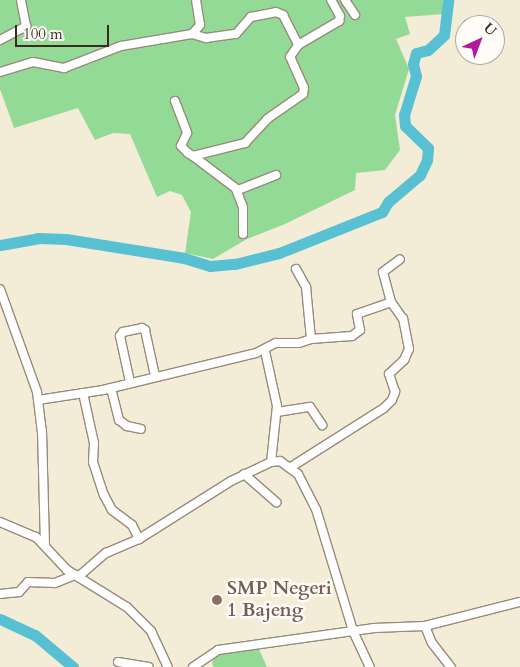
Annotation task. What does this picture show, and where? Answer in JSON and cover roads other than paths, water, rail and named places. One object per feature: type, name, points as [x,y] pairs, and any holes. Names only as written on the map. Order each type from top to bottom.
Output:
[{"type":"street","points":[[0,40],[26,26],[21,0]]},
{"type":"street","points":[[192,34],[200,26],[196,0]]},
{"type":"street","points":[[193,156],[249,141],[267,119],[300,98],[304,88],[290,57],[298,44],[339,21],[340,16],[331,0]]},
{"type":"street","points":[[345,0],[355,15]]},
{"type":"street","points":[[0,72],[34,62],[64,68],[116,47],[192,34],[206,38],[236,34],[252,17],[276,12],[282,15],[298,44]]},
{"type":"street","points":[[175,101],[187,133],[181,146],[236,189],[243,190],[276,175]]},
{"type":"street","points":[[236,189],[243,207],[243,234]]},
{"type":"street","points":[[291,467],[384,408],[392,400],[395,392],[389,374],[404,360],[409,349],[403,318],[391,302],[383,272],[400,259]]},
{"type":"street","points":[[296,269],[306,287],[311,339]]},
{"type":"street","points":[[0,289],[38,400],[45,544]]},
{"type":"street","points":[[38,400],[111,388],[265,351],[276,343],[299,344],[311,339],[356,334],[360,330],[357,314],[391,302]]},
{"type":"street","points":[[130,382],[120,336],[123,332],[142,328],[145,330],[155,376]]},
{"type":"street","points":[[265,351],[277,392],[277,412],[271,462]]},
{"type":"street","points":[[111,388],[119,420],[127,426],[141,428]]},
{"type":"street","points":[[83,393],[94,443],[93,462],[104,495],[112,510],[132,525],[138,538]]},
{"type":"street","points":[[277,412],[310,407],[322,425]]},
{"type":"street","points":[[0,594],[19,592],[28,582],[55,583],[77,576],[106,553],[138,538],[244,474],[271,462],[280,461],[291,467],[316,509],[353,631],[370,667]]},
{"type":"street","points":[[244,474],[276,502]]},
{"type":"street","points":[[0,522],[28,532],[45,544],[60,564],[127,607],[155,637],[168,667]]},
{"type":"street","points":[[193,667],[218,650],[353,631],[425,626],[520,602]]},
{"type":"street","points":[[425,626],[432,643],[451,667]]},
{"type":"street","points":[[118,662],[149,667]]},
{"type":"waterway","points":[[0,245],[38,238],[66,239],[184,258],[210,266],[235,264],[279,253],[382,212],[388,202],[420,175],[427,160],[428,148],[405,126],[404,115],[416,76],[413,64],[416,53],[428,50],[444,35],[448,0]]},
{"type":"waterway","points":[[0,619],[35,635],[73,667]]},
{"type":"place","name":"SMP Negeri 1 Bajeng","points":[[217,600]]}]
